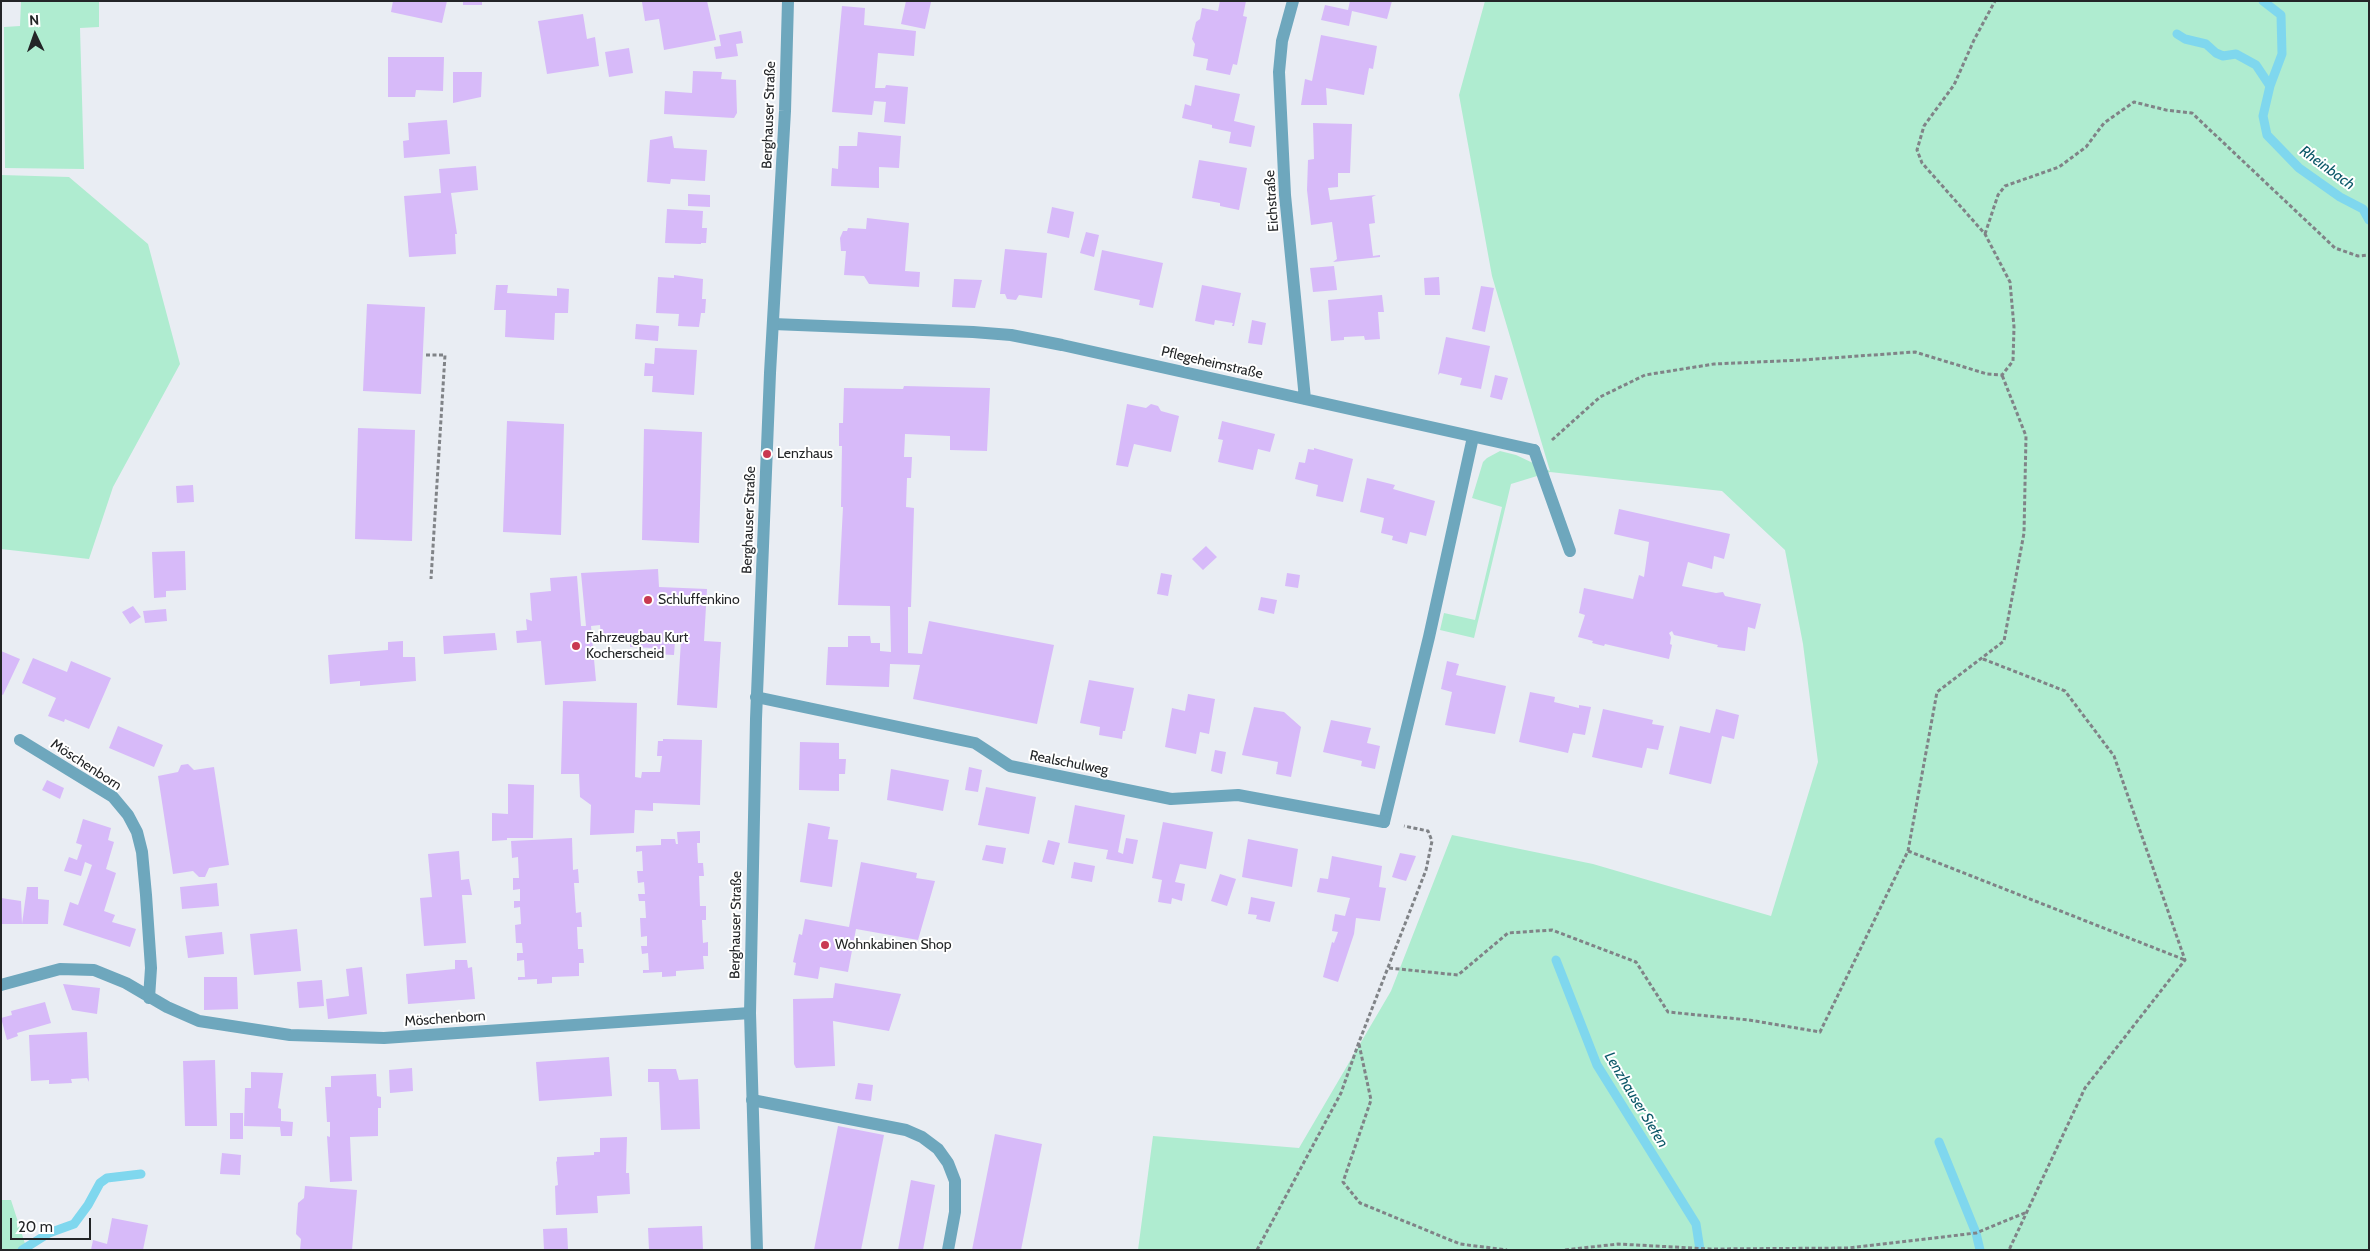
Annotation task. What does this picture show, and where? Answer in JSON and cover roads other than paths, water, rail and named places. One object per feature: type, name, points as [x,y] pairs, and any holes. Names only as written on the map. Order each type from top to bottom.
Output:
[{"type":"street","name":"Berghauser Straße","points":[[757,1250],[750,1013],[756,697],[785,111],[788,1]]},
{"type":"street","name":"Eichstraße","points":[[1293,1],[1282,41],[1279,72],[1286,195],[1305,399]]},
{"type":"street","name":"Pflegeheimstraße","points":[[773,324],[1010,335],[1062,344],[1534,450],[1570,551]]},
{"type":"street","name":"Realschulweg","points":[[756,697],[976,743],[1010,766],[1171,799],[1238,795],[1384,822],[1429,638],[1473,437]]},
{"type":"street","name":"Möschenborn","points":[[20,740],[113,797],[128,815],[137,832],[142,852],[146,895],[151,968],[149,998]]},
{"type":"street","name":"Möschenborn","points":[[1,985],[60,969],[94,970],[126,983],[149,998],[199,1021],[290,1035],[384,1038],[750,1013]]},
{"type":"street","points":[[752,1100],[906,1130],[922,1137],[938,1149],[948,1163],[955,1181],[954,1212],[948,1250]]},
{"type":"waterway","name":"Rheinbach","points":[[2263,1],[2281,15],[2282,54],[2270,86],[2263,116],[2267,135],[2299,168],[2340,197],[2363,209],[2369,220]]},
{"type":"waterway","points":[[2177,34],[2185,39],[2206,44],[2216,53],[2223,56],[2236,54],[2256,65],[2270,86]]},
{"type":"waterway","name":"Lenzhauser Siefen","points":[[1556,960],[1597,1065],[1696,1224],[1700,1250]]},
{"type":"waterway","points":[[1939,1142],[1976,1233],[1980,1250]]},
{"type":"waterway","points":[[22,1250],[49,1233],[74,1224],[88,1205],[100,1183],[107,1178],[141,1174]]},
{"type":"place","name":"Lenzhaus","points":[[767,454]]},
{"type":"place","name":"Schluffenkino","points":[[648,600]]},
{"type":"place","name":"Fahrzeugbau Kurt Kocherscheid","points":[[576,646]]},
{"type":"place","name":"Wohnkabinen Shop","points":[[825,945]]}]
